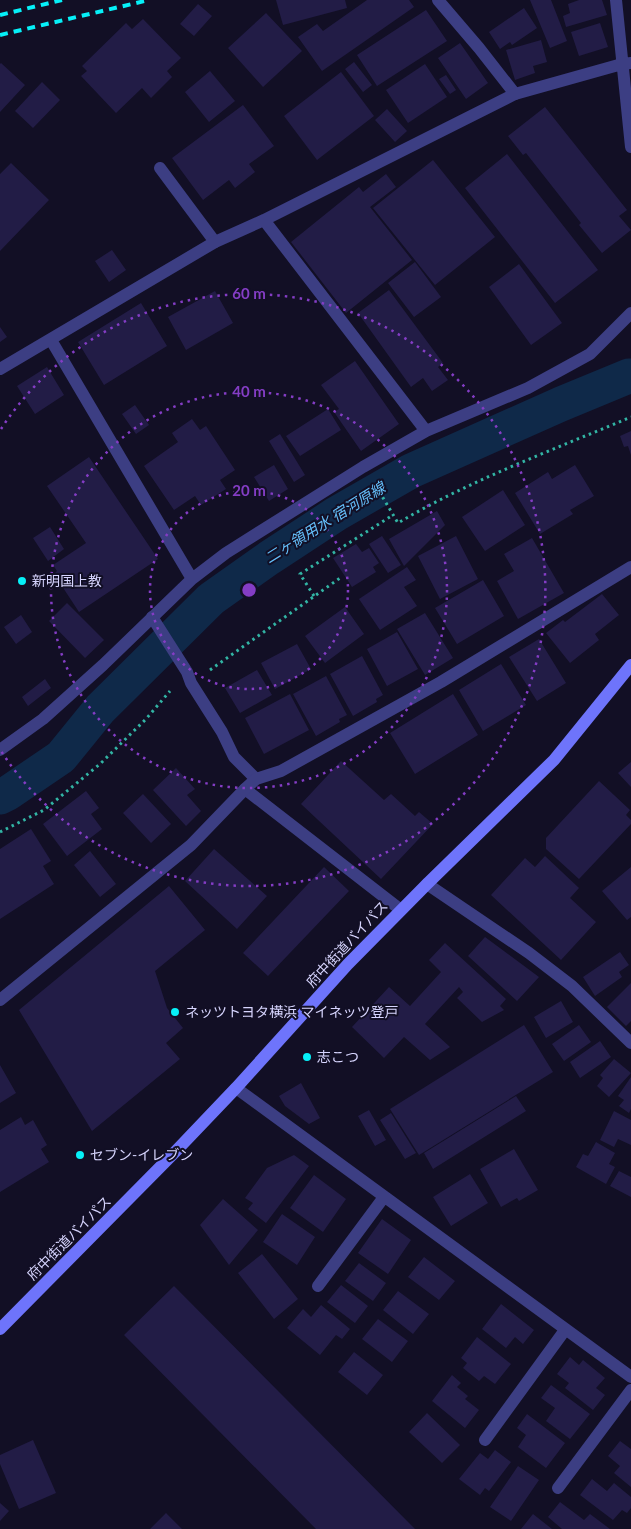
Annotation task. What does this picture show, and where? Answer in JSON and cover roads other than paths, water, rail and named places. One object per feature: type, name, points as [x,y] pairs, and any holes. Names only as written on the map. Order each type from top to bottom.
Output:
[{"type":"street","points":[[438,0],[515,94]]},
{"type":"street","points":[[616,0],[626,63],[631,147]]},
{"type":"street","points":[[0,368],[51,340],[216,242],[264,220],[515,94],[626,63]]},
{"type":"street","points":[[160,168],[216,242]]},
{"type":"street","points":[[264,220],[426,430]]},
{"type":"street","points":[[0,750],[43,719],[155,621],[192,579],[226,553],[426,430],[528,388],[590,354],[631,313]]},
{"type":"street","points":[[51,340],[192,579]]},
{"type":"street","points":[[0,1000],[191,845],[245,788],[256,779],[281,771],[441,682],[631,568]]},
{"type":"street","points":[[155,621],[222,732],[234,757],[256,779]]},
{"type":"street","name":"府中街道バイパス","points":[[0,1329],[175,1152],[236,1088],[348,964],[554,760],[631,665]]},
{"type":"street","points":[[245,788],[401,910]]},
{"type":"street","points":[[427,884],[529,953],[572,986],[630,1039]]},
{"type":"street","points":[[236,1088],[631,1377]]},
{"type":"street","points":[[318,1286],[384,1197]]},
{"type":"street","points":[[485,1440],[565,1330]]},
{"type":"street","points":[[558,1488],[631,1390]]},
{"type":"waterway","name":"二ヶ領用水 宿河原線","points":[[0,797],[61,757],[100,709],[211,599],[269,558],[336,514],[411,471],[629,376]]},
{"type":"railway","points":[[0,15],[62,0]]},
{"type":"railway","points":[[0,35],[149,0]]},
{"type":"place","name":"新明国上教","points":[[22,581]]},
{"type":"place","name":"ネッツトヨタ横浜 マイネッツ登戸","points":[[175,1012]]},
{"type":"place","name":"志こつ","points":[[307,1057]]},
{"type":"place","name":"セブン-イレブン","points":[[80,1155]]}]
